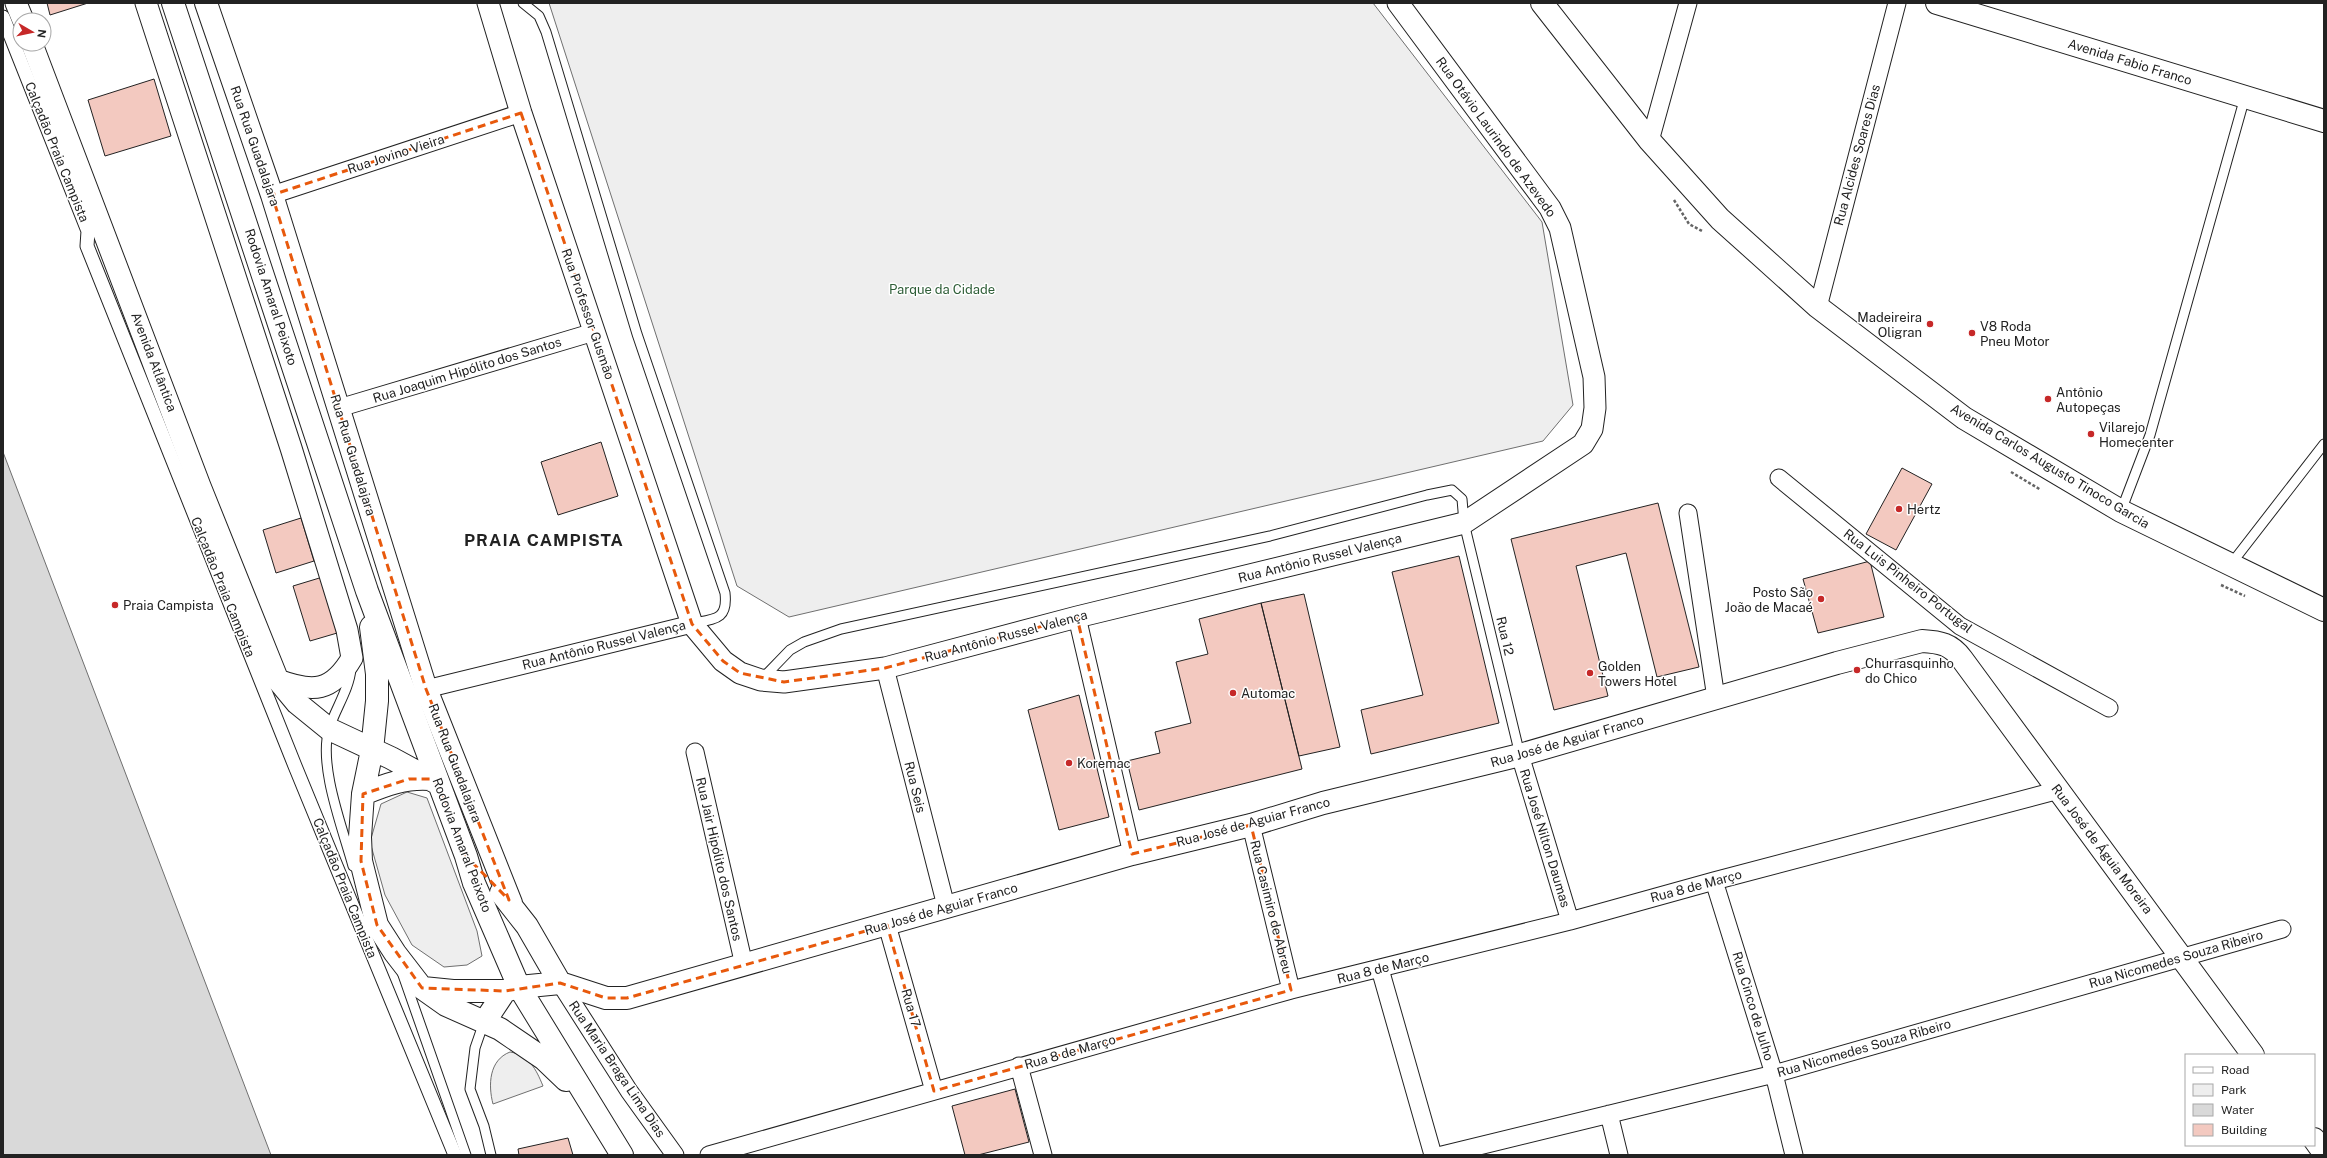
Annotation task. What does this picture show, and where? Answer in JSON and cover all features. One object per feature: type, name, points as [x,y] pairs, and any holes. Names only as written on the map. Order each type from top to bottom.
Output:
[{"type":"main road","name":"Rodovia Amaral Peixoto","points":[[174,3],[367,591],[434,782],[466,856],[474,883],[512,989],[585,1097]]},
{"type":"main road","name":"Rua Rua Guadalajara","points":[[206,3],[272,195],[426,689],[511,904]]},
{"type":"main road","name":"Avenida Carlos Augusto Tinoco Garcia","points":[[1542,3],[1650,141],[1720,219],[1818,307],[1964,418],[2121,511],[2324,610]]},
{"type":"main road","name":"Avenida Fabio Franco","points":[[1937,3],[2324,121]]},
{"type":"main road","name":"Rodovia Amaral Peixoto","points":[[367,591],[377,674],[377,701],[372,750],[363,794],[361,861],[377,925],[395,953],[422,988],[446,1005],[485,1021],[544,1059],[585,1097]]},
{"type":"main road","name":"Rua José de Aguiar Franco","points":[[422,988],[453,991],[512,989],[560,983],[606,998],[627,998],[1132,854],[1251,824],[1322,804],[1520,755],[1837,663],[1922,642],[1941,642],[1949,645]]},
{"type":"main road","name":"Rua José de Águia Moreira","points":[[1949,645],[1962,659],[2183,957],[2252,1054]]},
{"type":"main road","points":[[278,680],[297,703],[329,729],[434,782]]},
{"type":"main road","points":[[363,794],[382,786],[409,779],[434,782]]},
{"type":"main road","points":[[466,856],[511,904],[527,926],[560,983]]},
{"type":"main road","points":[[485,1021],[512,989]]},
{"type":"main road","points":[[585,1097],[622,1155]]},
{"type":"main road","points":[[2315,1140],[2324,1154]]},
{"type":"street","points":[[146,3],[291,448],[347,630],[352,658],[336,680],[322,687],[304,688],[278,680]]},
{"type":"street","name":"Rua Professor Gusmão","points":[[488,3],[521,114],[692,624]]},
{"type":"street","name":"Rua Otávio Laurindo de Azevedo","points":[[1398,3],[1550,208],[1560,228],[1594,377],[1595,408],[1592,429],[1583,444]]},
{"type":"street","points":[[1650,141],[1688,3]]},
{"type":"street","name":"Rua Alcides Soares Dias","points":[[1818,307],[1897,3]]},
{"type":"street","name":"Calçadão Praia Campista","points":[[3,17],[88,231],[87,246],[90,254],[292,759],[456,1155]]},
{"type":"street","name":"Avenida Atlântica","points":[[35,52],[200,486],[278,680]]},
{"type":"street","name":"Rua Jovino Vieira","points":[[272,195],[521,114]]},
{"type":"street","name":"Rua Joaquim Hipólito dos Santos","points":[[338,408],[594,332]]},
{"type":"street","name":"Rua Antônio Russel Valença","points":[[426,689],[692,624],[723,661],[740,673],[761,680],[784,682],[885,668],[1077,616],[1464,523],[1583,444]]},
{"type":"street","name":"Rua Luis Pinheiro Portugal","points":[[1778,478],[1960,626],[2109,708]]},
{"type":"street","points":[[1688,513],[1716,698]]},
{"type":"street","points":[[1077,616],[1132,854]]},
{"type":"street","points":[[1949,645],[1960,626]]},
{"type":"street","name":"Rua Seis","points":[[885,668],[946,906]]},
{"type":"street","name":"Rua Jair Hipólito dos Santos","points":[[695,752],[744,965]]},
{"type":"street","name":"Rua José Nilton Daumas","points":[[1520,755],[1570,921]]},
{"type":"street","name":"Rua 8 de Março","points":[[710,1155],[1291,990],[1570,921],[1714,881],[2059,790]]},
{"type":"street","name":"Rua Casimiro de Abreu","points":[[1251,824],[1291,990]]},
{"type":"street","name":"Rua Cinco de Julho","points":[[1714,881],[1774,1074],[1794,1155]]},
{"type":"street","name":"Rua 17","points":[[887,925],[934,1091]]},
{"type":"street","name":"Rua Nicomedes Souza Ribeiro","points":[[1442,1155],[1774,1074],[2282,929]]},
{"type":"street","points":[[1380,969],[1433,1155]]},
{"type":"street","name":"Rua Maria Braga Lima Dias","points":[[560,983],[629,1091],[675,1155]]},
{"type":"street","points":[[1019,1066],[1043,1155]]},
{"type":"street","points":[[1609,1114],[1620,1155]]},
{"type":"street","points":[[2320,1155],[2324,1154]]},
{"type":"lane","points":[[523,3],[539,16],[546,32],[637,334],[725,593],[726,603],[724,612],[717,618],[692,624]]},
{"type":"lane","points":[[2121,511],[2150,435],[2244,97]]},
{"type":"lane","points":[[2230,565],[2324,444]]},
{"type":"lane","name":"Rua 12","points":[[761,680],[790,650],[804,642],[842,630],[1270,536],[1427,495],[1452,490],[1462,499],[1464,523],[1520,755]]},
{"type":"lane","points":[[352,658],[348,684],[329,729],[326,745],[328,772],[355,877],[377,925]]},
{"type":"lane","points":[[395,953],[466,1155]]},
{"type":"lane","points":[[485,1021],[475,1048],[470,1089],[484,1126],[491,1155]]},
{"type":"highlighted area","points":[[521,113],[692,624],[723,661],[740,673],[784,682],[885,668],[1077,617],[1132,854],[1251,825],[1291,990],[934,1091],[887,925],[627,998],[606,998],[560,983],[505,991],[422,988],[377,925],[361,861],[363,794],[409,779],[430,779],[439,784],[466,856],[509,900],[426,689],[272,195]]},
{"type":"green space","name":"Parque da Cidade","points":[[549,3],[1373,3],[1542,222],[1573,405],[1543,441],[789,617],[737,586]]},
{"type":"green space","points":[[407,792],[427,798],[477,931],[482,956],[467,965],[444,967],[412,945],[385,895],[370,842],[381,804]]},
{"type":"green space","points":[[510,1052],[522,1056],[531,1064],[538,1074],[543,1086],[493,1104],[491,1097],[491,1081],[494,1067],[503,1056]]},
{"type":"water","points":[[3,452],[271,1155],[3,1155]]},
{"type":"building","points":[[47,3],[88,3],[52,14],[52,12],[49,12]]},
{"type":"building","points":[[154,79],[171,136],[105,156],[88,100]]},
{"type":"building","points":[[601,442],[618,496],[558,515],[541,462]]},
{"type":"building","name":"Hertz","points":[[1902,468],[1932,484],[1896,550],[1866,534]]},
{"type":"building","points":[[1658,503],[1699,667],[1657,677],[1626,553],[1576,566],[1608,696],[1554,710],[1511,539]]},
{"type":"building","points":[[301,518],[314,561],[276,573],[263,530]]},
{"type":"building","points":[[1459,556],[1499,723],[1371,754],[1361,710],[1423,695],[1392,572]]},
{"type":"building","points":[[1870,561],[1884,617],[1818,633],[1803,579]]},
{"type":"building","points":[[326,576],[344,631],[310,641],[293,586]]},
{"type":"building","points":[[1304,594],[1340,747],[1299,756],[1261,603]]},
{"type":"building","name":"Automac","points":[[1261,603],[1302,769],[1139,810],[1127,761],[1160,753],[1155,732],[1191,723],[1176,662],[1208,654],[1199,619]]},
{"type":"building","name":"Koremac","points":[[1079,695],[1109,817],[1059,830],[1028,710]]},
{"type":"building","points":[[1015,1089],[1029,1142],[978,1155],[965,1155],[952,1106]]},
{"type":"building","points":[[568,1138],[573,1155],[519,1155],[518,1149]]},
{"type":"place","name":"Madeireira Oligran","points":[[1930,324]]},
{"type":"place","name":"V8 Roda Pneu Motor","points":[[1972,333]]},
{"type":"place","name":"Antônio Autopeças","points":[[2048,399]]},
{"type":"place","name":"Vilarejo Homecenter","points":[[2091,434]]},
{"type":"place","name":"Hertz","points":[[1899,509]]},
{"type":"place","name":"Posto São João de Macaé","points":[[1821,599]]},
{"type":"place","name":"Praia Campista","points":[[115,605]]},
{"type":"place","name":"Churrasquinho do Chico","points":[[1857,670]]},
{"type":"place","name":"Golden Towers Hotel","points":[[1590,673]]},
{"type":"place","name":"Automac","points":[[1233,693]]},
{"type":"place","name":"Koremac","points":[[1069,763]]},
{"type":"district","name":"PRAIA CAMPISTA","points":[[544,540]]}]
